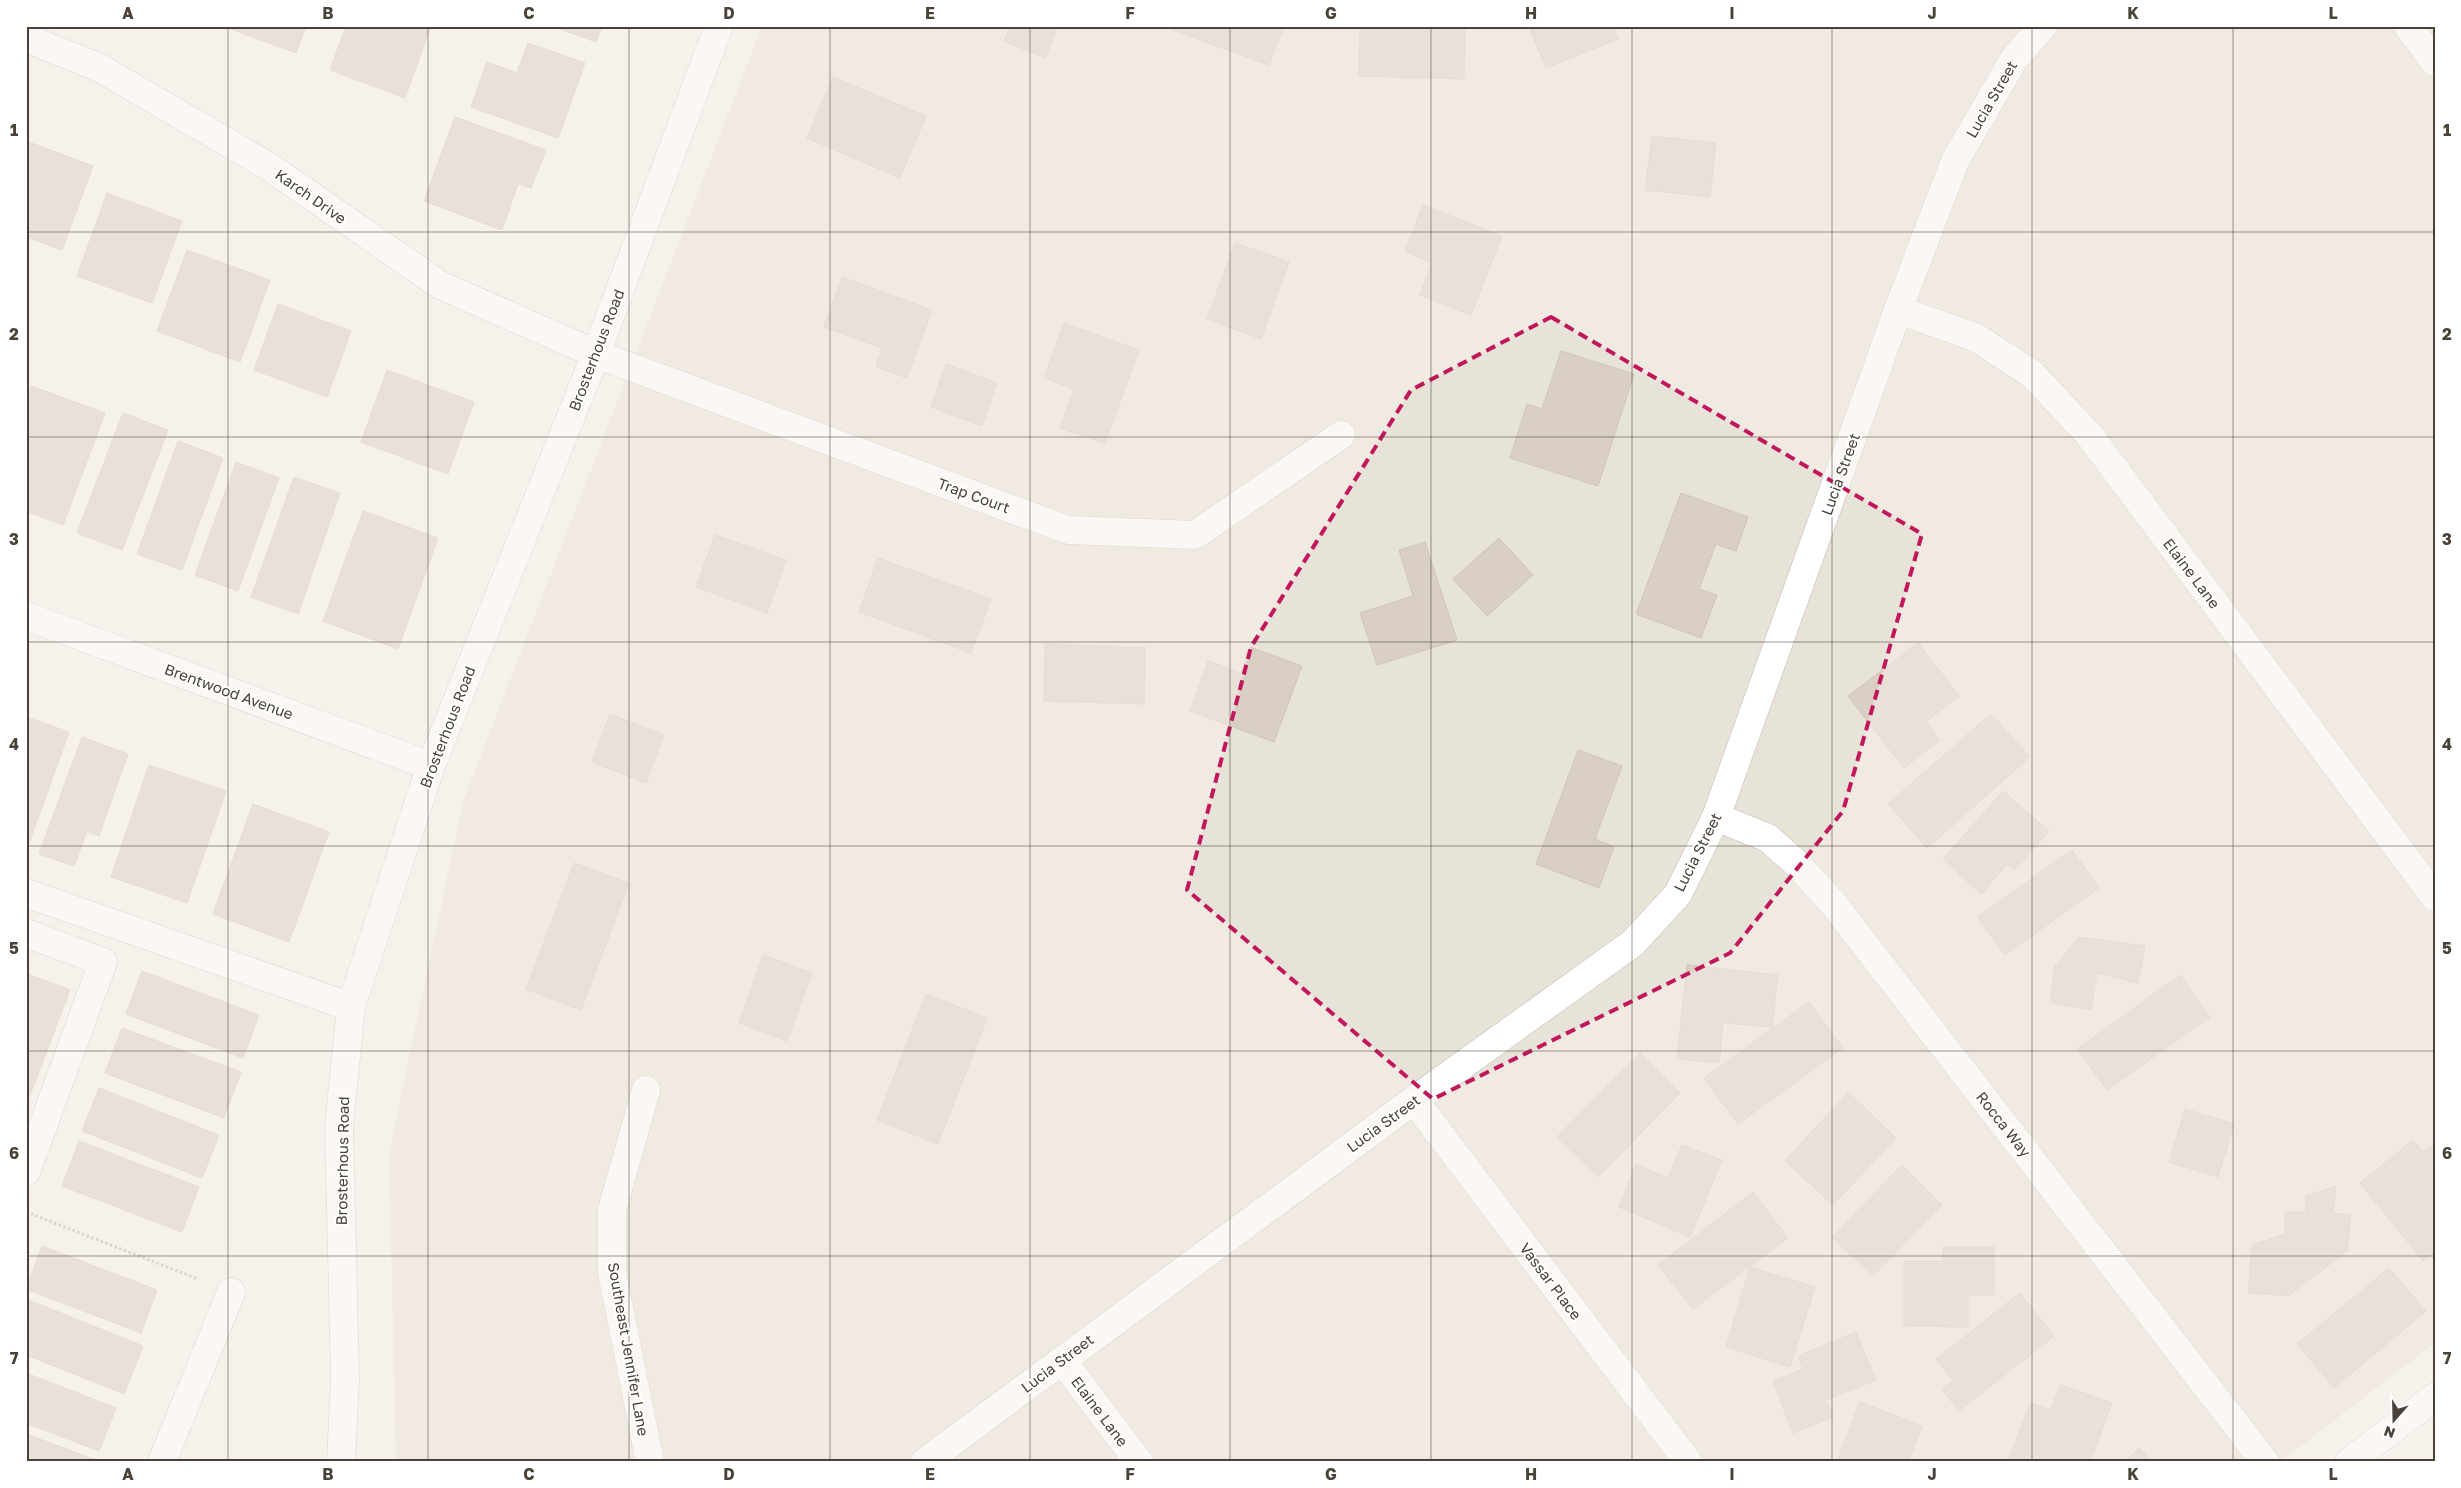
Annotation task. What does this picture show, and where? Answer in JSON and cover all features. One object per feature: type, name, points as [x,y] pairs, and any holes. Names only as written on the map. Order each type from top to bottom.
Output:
[{"type":"street","name":"Brosterhous Road","points":[[341,1462],[345,1378],[340,1126],[352,1007],[431,766],[596,354],[718,26]]},
{"type":"street","name":"Lucia Street","points":[[925,1462],[1414,1100],[1633,942],[1678,894],[1716,817],[1898,310],[1955,161],[2014,59],[2043,26]]},
{"type":"street","points":[[2408,26],[2435,62]]},
{"type":"street","name":"Karch Drive","points":[[26,38],[98,66],[268,166],[440,285],[596,354]]},
{"type":"street","name":"Elaine Lane","points":[[1898,310],[1975,337],[2032,374],[2090,436],[2435,897]]},
{"type":"street","name":"Trap Court","points":[[596,354],[1068,530],[1195,535],[1341,435]]},
{"type":"street","name":"Brentwood Avenue","points":[[26,616],[431,766]]},
{"type":"street","name":"Rocca Way","points":[[1716,817],[1768,838],[1795,862],[1832,902],[2265,1462]]},
{"type":"street","points":[[26,893],[352,1007]]},
{"type":"street","points":[[26,933],[103,962],[26,1172]]},
{"type":"street","name":"Southeast Jennifer Lane","points":[[646,1090],[612,1210],[612,1273],[650,1462]]},
{"type":"street","name":"Vassar Place","points":[[1414,1100],[1688,1462]]},
{"type":"street","points":[[162,1462],[231,1292]]},
{"type":"street","name":"Elaine Lane","points":[[1062,1360],[1139,1462]]},
{"type":"street","points":[[2349,1462],[2435,1397]]},
{"type":"path","points":[[26,1212],[231,1292]]},
{"type":"highlighted area","points":[[1551,317],[1922,534],[1843,811],[1730,953],[1433,1099],[1187,890],[1251,647],[1411,390]]},
{"type":"shaded area","points":[[762,26],[2435,26],[2435,1343],[2280,1462],[396,1462],[389,1153],[463,802]]},
{"type":"building","points":[[232,26],[306,26],[296,53],[231,29]]},
{"type":"building","points":[[346,26],[431,26],[405,98],[330,70]]},
{"type":"building","points":[[552,26],[602,26],[596,42]]},
{"type":"building","points":[[1010,26],[1058,26],[1045,58],[1004,41]]},
{"type":"building","points":[[1162,26],[1284,26],[1269,65]]},
{"type":"building","points":[[1360,26],[1465,26],[1464,79],[1359,76]]},
{"type":"building","points":[[1540,26],[1613,26],[1618,39],[1546,68],[1530,30]]},
{"type":"building","points":[[528,43],[585,63],[558,138],[471,107],[487,62],[517,73]]},
{"type":"building","points":[[833,77],[926,116],[900,178],[807,138]]},
{"type":"building","points":[[455,117],[546,150],[531,188],[518,184],[502,230],[424,201]]},
{"type":"building","points":[[1652,136],[1716,143],[1710,197],[1645,190]]},
{"type":"building","points":[[26,141],[93,166],[62,250],[26,237]]},
{"type":"building","points":[[107,193],[182,221],[152,303],[77,276]]},
{"type":"building","points":[[1423,205],[1502,236],[1471,315],[1420,295],[1432,263],[1405,251]]},
{"type":"building","points":[[1235,243],[1289,262],[1261,339],[1207,319]]},
{"type":"building","points":[[187,250],[270,280],[240,362],[157,331]]},
{"type":"building","points":[[842,277],[932,310],[907,378],[876,367],[882,348],[824,327]]},
{"type":"building","points":[[278,304],[351,331],[327,397],[254,370]]},
{"type":"building","points":[[1064,323],[1139,350],[1105,443],[1060,428],[1074,389],[1044,378]]},
{"type":"building","points":[[1561,351],[1634,374],[1598,486],[1510,458],[1527,404],[1542,409]]},
{"type":"building","points":[[946,364],[997,383],[982,426],[931,407]]},
{"type":"building","points":[[387,370],[474,402],[448,474],[361,442]]},
{"type":"building","points":[[31,386],[105,413],[63,525],[26,511],[26,399]]},
{"type":"building","points":[[123,413],[168,430],[122,550],[77,533]]},
{"type":"building","points":[[178,441],[223,458],[182,570],[137,554]]},
{"type":"building","points":[[236,462],[279,478],[238,591],[195,575]]},
{"type":"building","points":[[294,477],[340,493],[298,614],[251,597]]},
{"type":"building","points":[[1681,493],[1748,517],[1736,551],[1716,544],[1699,589],[1717,595],[1701,638],[1636,614]]},
{"type":"building","points":[[363,511],[438,538],[398,649],[323,621]]},
{"type":"building","points":[[715,535],[786,560],[767,613],[696,587]]},
{"type":"building","points":[[1499,538],[1533,575],[1487,616],[1453,579]]},
{"type":"building","points":[[1425,542],[1457,640],[1377,665],[1360,613],[1413,596],[1399,550]]},
{"type":"building","points":[[878,558],[991,599],[971,653],[859,612]]},
{"type":"building","points":[[1918,643],[1959,696],[1926,722],[1940,740],[1904,768],[1848,696]]},
{"type":"building","points":[[1045,644],[1145,648],[1144,704],[1044,701]]},
{"type":"building","points":[[1250,647],[1302,666],[1274,742],[1190,711],[1208,661],[1241,673]]},
{"type":"building","points":[[610,714],[664,735],[646,783],[592,762]]},
{"type":"building","points":[[1991,714],[2030,757],[1927,848],[1888,804]]},
{"type":"building","points":[[26,717],[69,732],[29,843],[26,842]]},
{"type":"building","points":[[82,737],[128,754],[99,836],[87,831],[74,866],[39,854]]},
{"type":"building","points":[[1578,750],[1622,766],[1595,839],[1614,847],[1599,888],[1536,864]]},
{"type":"building","points":[[149,765],[226,791],[187,903],[111,877]]},
{"type":"building","points":[[2003,791],[2049,831],[2015,870],[2007,864],[1981,894],[1943,859]]},
{"type":"building","points":[[253,804],[329,832],[289,942],[213,914]]},
{"type":"building","points":[[2072,850],[2099,888],[2005,955],[1977,917]]},
{"type":"building","points":[[574,863],[629,883],[581,1010],[526,989]]},
{"type":"building","points":[[2079,937],[2145,946],[2138,983],[2097,973],[2091,1010],[2050,1002],[2055,966]]},
{"type":"building","points":[[763,955],[812,973],[787,1041],[739,1023]]},
{"type":"building","points":[[1687,965],[1778,975],[1772,1027],[1723,1023],[1719,1063],[1677,1059]]},
{"type":"building","points":[[142,971],[259,1015],[243,1058],[126,1014]]},
{"type":"building","points":[[28,974],[70,990],[29,1098],[26,1097],[26,979]]},
{"type":"building","points":[[2180,975],[2210,1017],[2107,1090],[2077,1049]]},
{"type":"building","points":[[926,994],[987,1018],[938,1144],[877,1120]]},
{"type":"building","points":[[1809,1002],[1843,1048],[1738,1124],[1704,1078]]},
{"type":"building","points":[[122,1028],[241,1072],[224,1118],[105,1073]]},
{"type":"building","points":[[1640,1053],[1680,1093],[1598,1177],[1557,1137]]},
{"type":"building","points":[[99,1088],[219,1135],[202,1178],[82,1131]]},
{"type":"building","points":[[1848,1092],[1896,1138],[1833,1205],[1785,1161]]},
{"type":"building","points":[[2185,1109],[2234,1124],[2218,1177],[2169,1162]]},
{"type":"building","points":[[2413,1140],[2423,1152],[2435,1144],[2435,1252],[2423,1261],[2360,1183]]},
{"type":"building","points":[[79,1141],[199,1187],[182,1232],[62,1186]]},
{"type":"building","points":[[1682,1145],[1722,1160],[1690,1237],[1619,1207],[1636,1164],[1668,1178]]},
{"type":"building","points":[[1902,1165],[1942,1205],[1873,1276],[1832,1237]]},
{"type":"building","points":[[2336,1186],[2333,1213],[2351,1215],[2347,1251],[2288,1296],[2248,1293],[2252,1245],[2285,1234],[2285,1212],[2306,1212],[2306,1196]]},
{"type":"building","points":[[1753,1192],[1788,1238],[1693,1309],[1658,1265]]},
{"type":"building","points":[[42,1246],[157,1290],[141,1333],[26,1289]]},
{"type":"building","points":[[1943,1247],[1994,1247],[1994,1295],[1968,1295],[1968,1327],[1904,1326],[1904,1261],[1943,1261]]},
{"type":"building","points":[[1750,1267],[1815,1287],[1790,1367],[1726,1347]]},
{"type":"building","points":[[2389,1268],[2426,1311],[2334,1388],[2297,1344]]},
{"type":"building","points":[[2020,1293],[2054,1336],[1959,1411],[1942,1389],[1953,1380],[1936,1359]]},
{"type":"building","points":[[26,1299],[143,1346],[124,1394],[26,1355]]},
{"type":"building","points":[[1856,1332],[1876,1380],[1826,1400],[1833,1417],[1793,1433],[1773,1381],[1803,1369],[1798,1356]]},
{"type":"building","points":[[26,1373],[116,1408],[99,1451],[26,1423]]},
{"type":"building","points":[[2060,1385],[2112,1403],[2090,1462],[2008,1462],[2030,1403],[2051,1410]]},
{"type":"building","points":[[1860,1402],[1922,1426],[1908,1462],[1837,1462]]},
{"type":"building","points":[[26,1434],[96,1460],[95,1462],[26,1462]]},
{"type":"building","points":[[2139,1448],[2152,1462],[2125,1462]]}]
